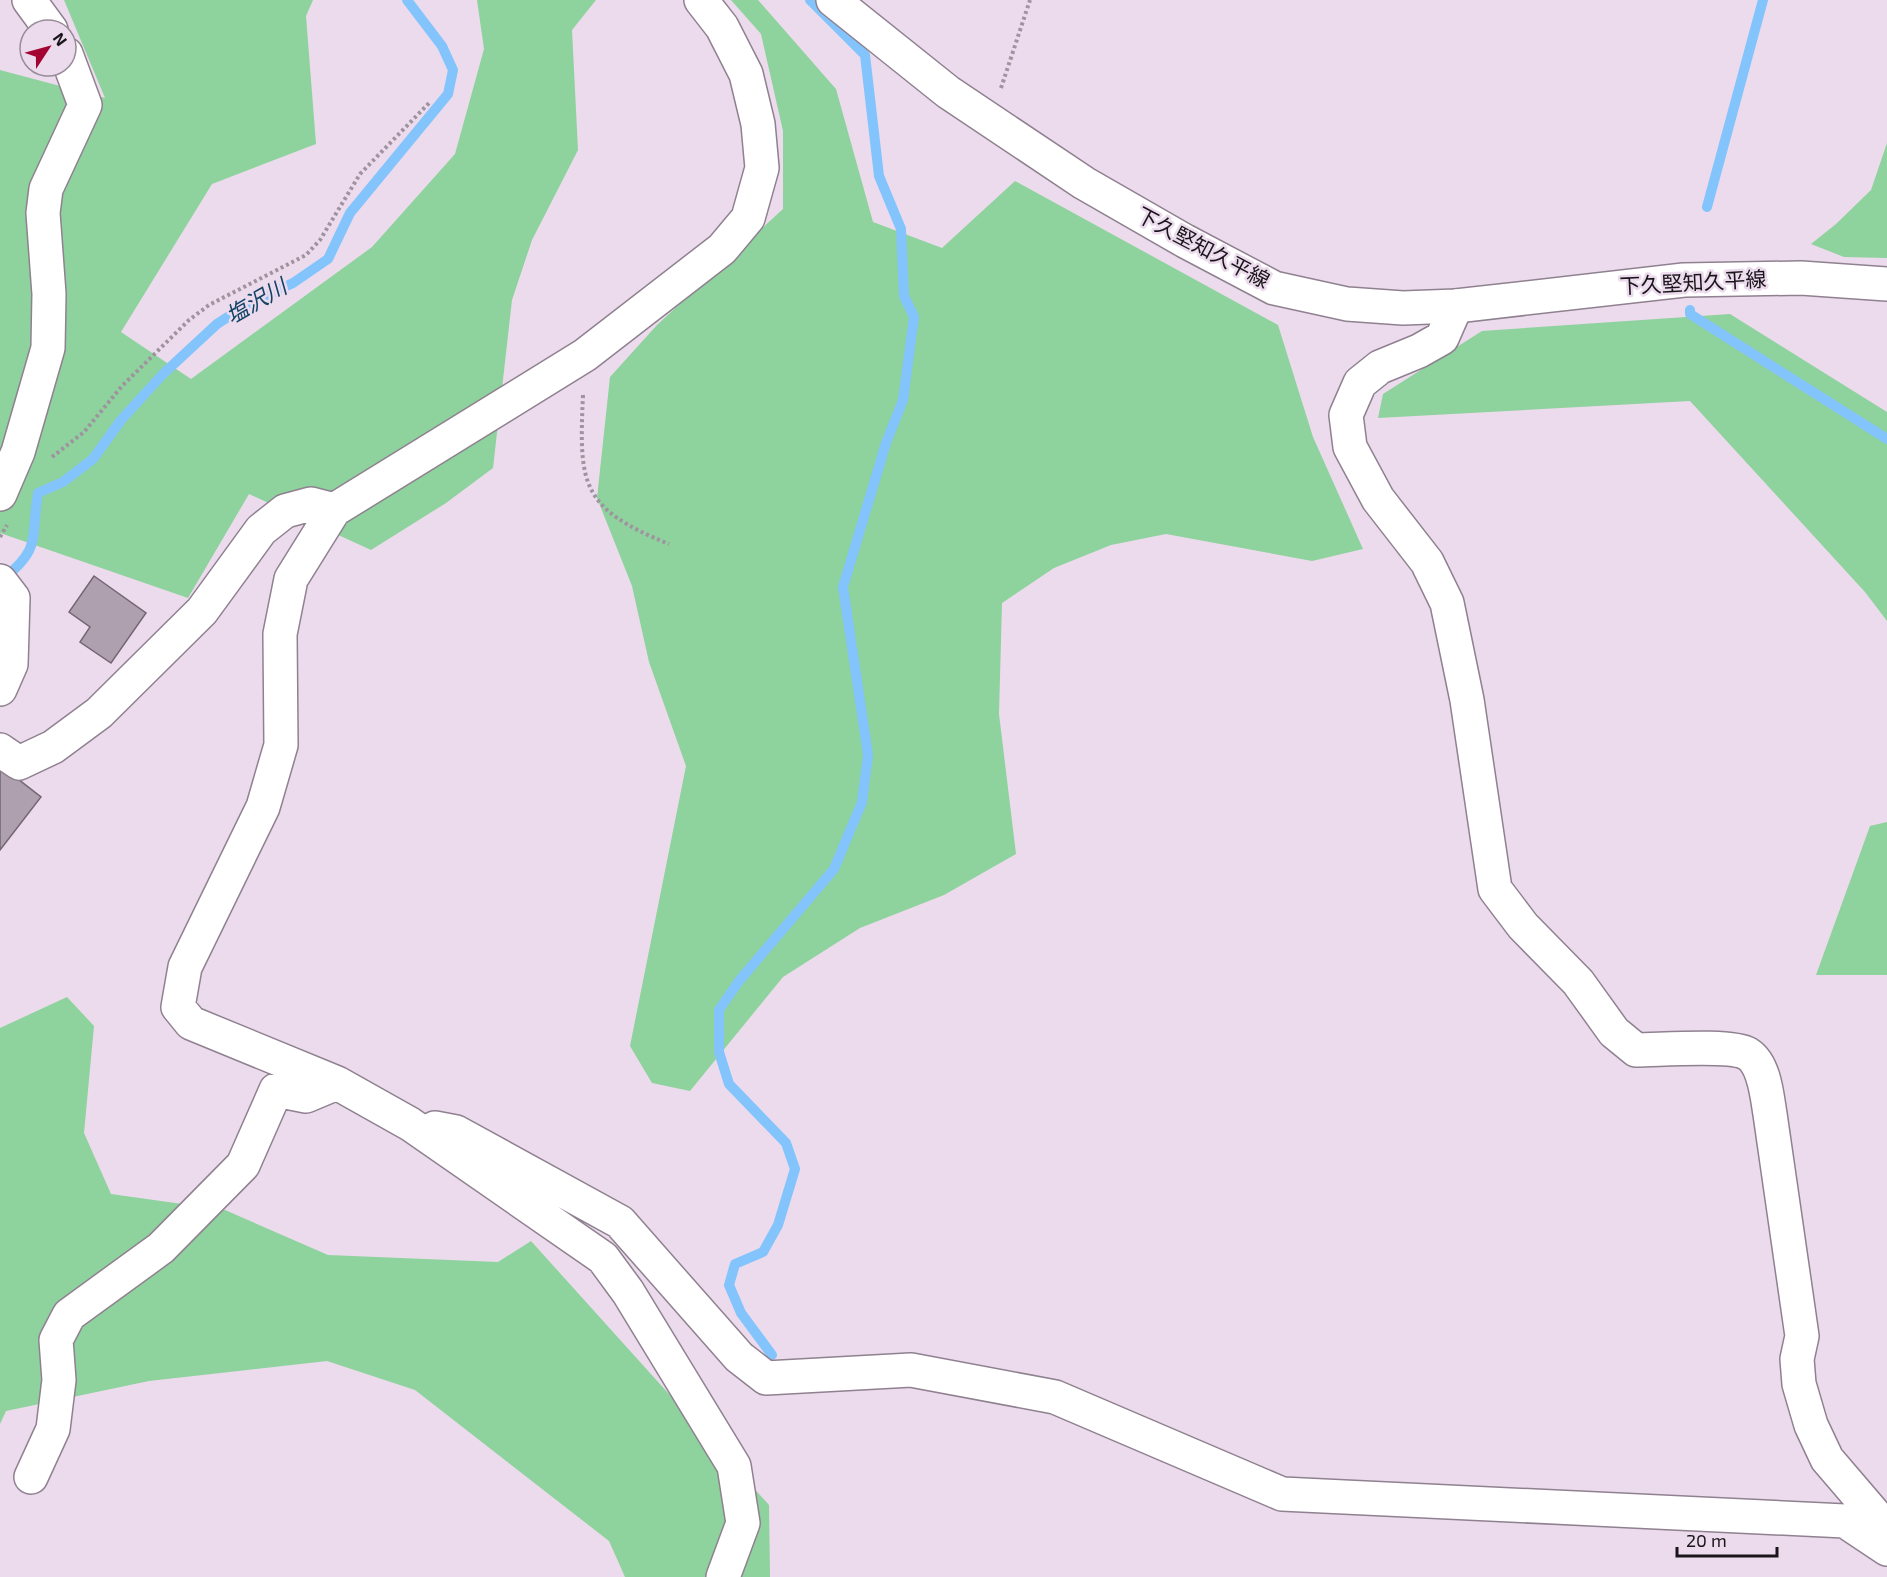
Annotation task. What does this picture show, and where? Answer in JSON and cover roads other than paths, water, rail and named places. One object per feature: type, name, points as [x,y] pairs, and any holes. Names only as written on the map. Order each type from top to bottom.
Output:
[{"type":"street","points":[[29,0],[42,18]]},
{"type":"street","points":[[701,0],[722,27],[746,74],[758,124],[762,168],[748,218],[722,249],[585,355],[334,510],[291,579],[280,634],[281,745],[263,807],[185,967],[178,1007],[192,1023],[337,1083],[410,1124],[603,1258],[628,1292],[734,1466],[743,1523],[723,1577]]},
{"type":"street","name":"下久堅知久平線","points":[[833,0],[948,92],[1084,183],[1185,241],[1274,288],[1347,304],[1403,308],[1456,306],[1684,280],[1801,278],[1887,284]]},
{"type":"street","points":[[4,508],[48,348],[49,294],[43,213],[46,189],[85,105],[75,78]]},
{"type":"street","points":[[1456,306],[1442,338],[1419,351],[1380,367],[1360,383],[1346,415],[1350,447],[1378,499],[1426,562],[1447,603],[1467,700],[1495,889],[1522,926],[1578,982],[1614,1032],[1636,1050],[1729,1048],[1749,1055],[1763,1078],[1772,1126],[1802,1336],[1797,1359],[1799,1384],[1811,1425],[1827,1459],[1887,1529]]},
{"type":"street","points":[[0,750],[19,763],[53,747],[99,713],[202,611],[261,530],[285,511],[311,504],[334,510]]},
{"type":"street","points":[[0,689],[11,664],[6,590]]},
{"type":"street","points":[[31,1477],[53,1429],[59,1380],[56,1340],[69,1315],[161,1248],[243,1165],[276,1090],[306,1095],[337,1083]]},
{"type":"street","points":[[410,1124],[456,1132],[620,1222],[739,1357],[766,1378],[911,1370],[1055,1397],[1282,1494],[1845,1521],[1887,1549]]},
{"type":"waterway","name":"塩沢川","points":[[3,579],[16,568],[30,550],[38,493],[63,482],[93,459],[121,420],[163,374],[217,324],[248,304],[293,283],[328,259],[350,213],[448,94],[453,70],[442,46],[407,0]]},
{"type":"waterway","points":[[772,1355],[741,1313],[729,1285],[735,1264],[763,1252],[778,1225],[795,1169],[786,1143],[729,1084],[719,1052],[719,1010],[739,981],[834,869],[862,802],[868,755],[843,587],[886,443],[903,400],[914,317],[904,296],[901,229],[879,176],[865,55],[810,0]]},
{"type":"waterway","points":[[1707,207],[1763,0]]},
{"type":"waterway","points":[[1690,310],[1690,314],[1887,439]]}]
